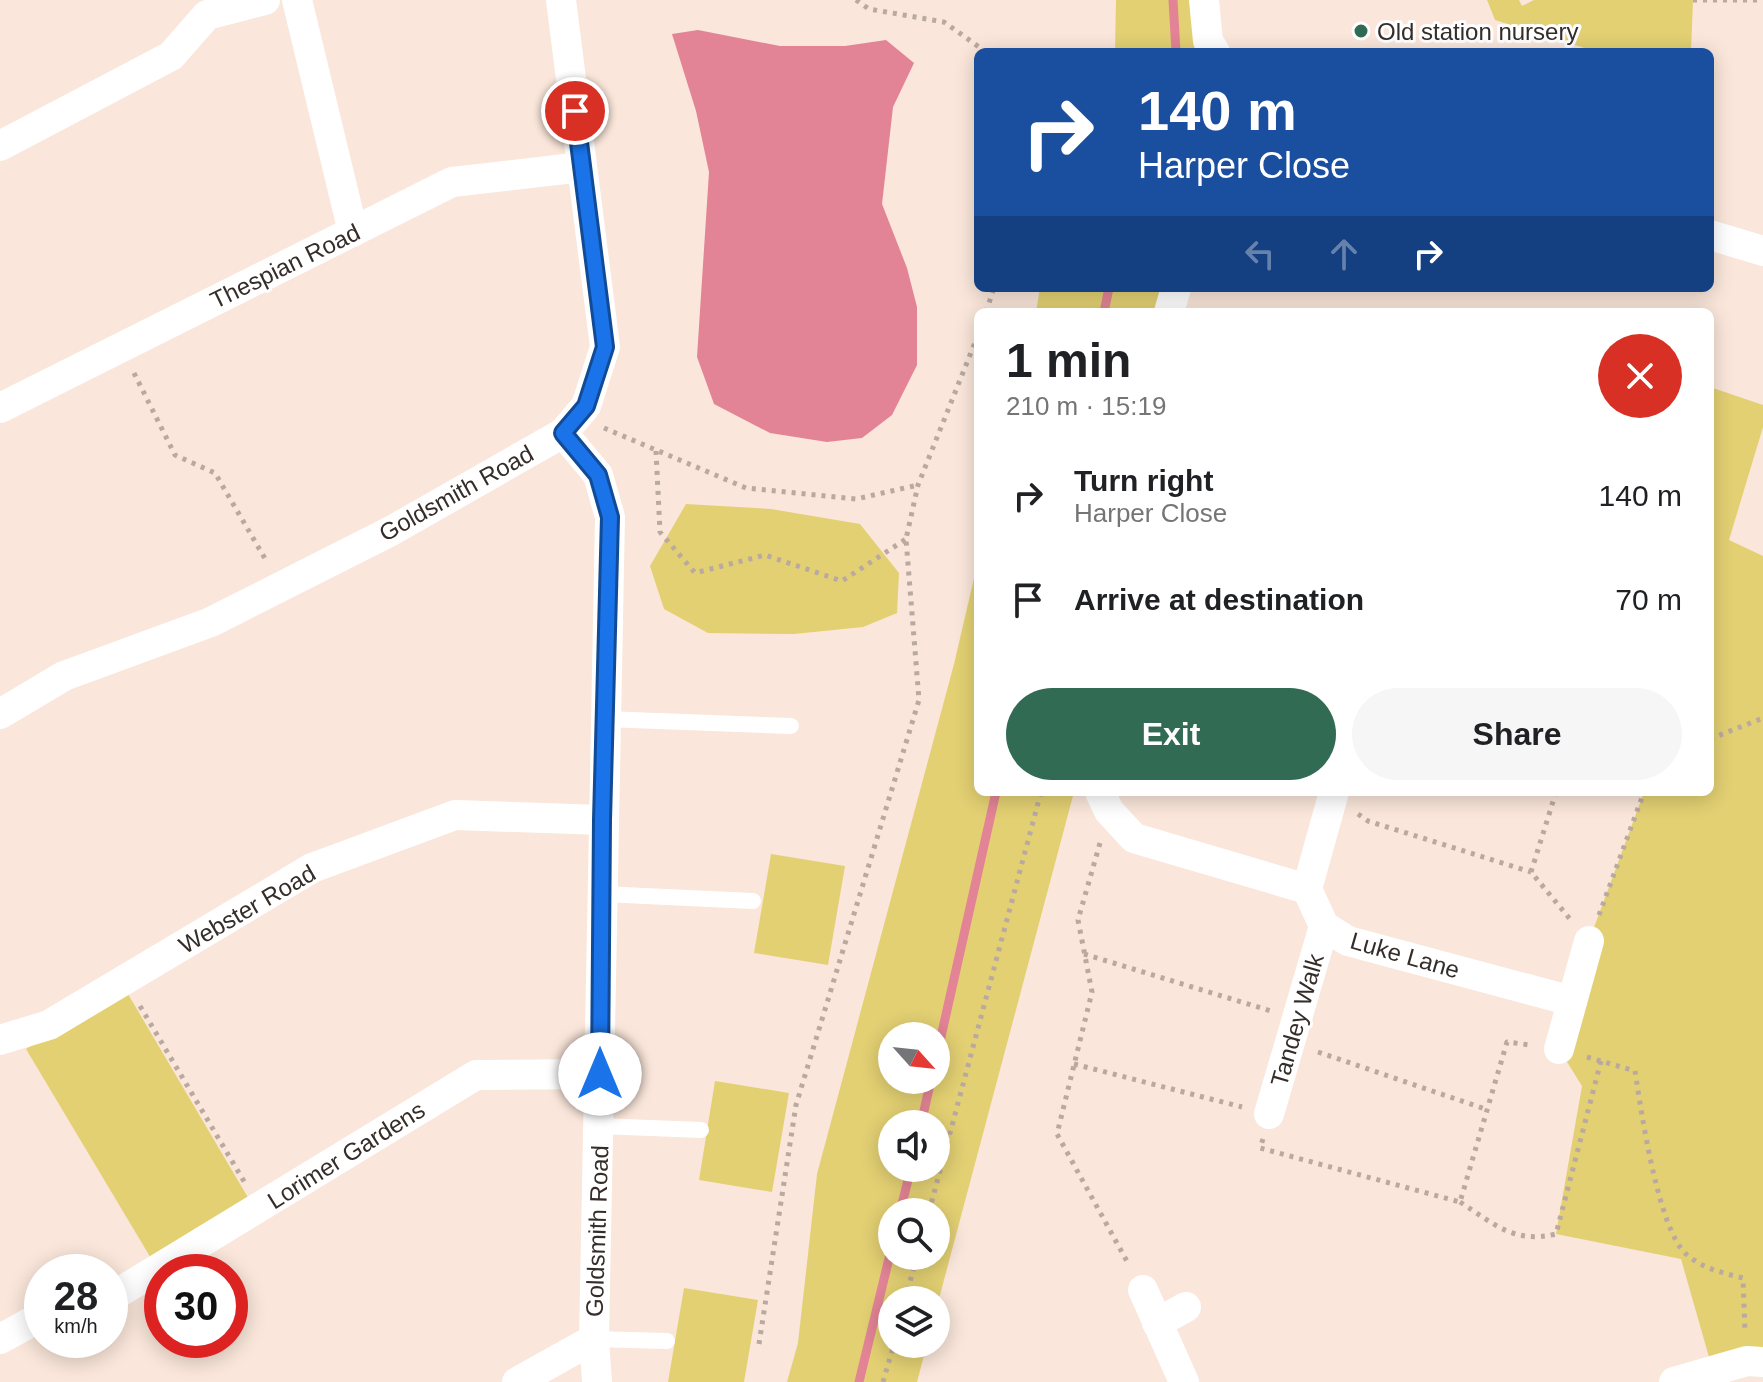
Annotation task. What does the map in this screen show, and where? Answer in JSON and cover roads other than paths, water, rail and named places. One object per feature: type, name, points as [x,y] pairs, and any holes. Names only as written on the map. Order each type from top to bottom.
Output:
[{"type":"street","points":[[0,146],[171,56],[207,15],[265,0]]},
{"type":"street","points":[[297,0],[353,232]]},
{"type":"street","points":[[561,0],[605,347],[586,406],[563,433]]},
{"type":"street","points":[[1204,0],[1208,41],[1212,48]]},
{"type":"street","name":"Thespian Road","points":[[0,408],[452,182],[582,167]]},
{"type":"street","points":[[1714,236],[1763,251]]},
{"type":"street","name":"Goldsmith Road","points":[[0,714],[64,676],[211,622],[282,587],[391,531],[563,433],[598,475],[610,517],[594,1339],[517,1382]]},
{"type":"street","points":[[1104,802],[1134,838],[1307,889],[1333,796]]},
{"type":"street","name":"Webster Road","points":[[0,1040],[49,1025],[312,868],[455,815],[602,820]]},
{"type":"street","name":"Luke Lane","points":[[1307,889],[1324,926],[1348,941],[1572,1001]]},
{"type":"street","name":"Tandey Walk","points":[[1269,1114],[1324,926]]},
{"type":"street","points":[[1559,1049],[1589,941]]},
{"type":"street","name":"Lorimer Gardens","points":[[128,1287],[476,1075],[600,1074]]},
{"type":"street","points":[[1143,1290],[1184,1382]]},
{"type":"street","points":[[1157,1323],[1186,1307]]},
{"type":"street","points":[[0,1339],[24,1326]]},
{"type":"street","points":[[594,1339],[597,1382]]},
{"type":"street","points":[[1674,1382],[1755,1361]]},
{"type":"lane","points":[[605,719],[791,726]]},
{"type":"lane","points":[[602,894],[753,901]]},
{"type":"lane","points":[[599,1126],[701,1130]]},
{"type":"lane","points":[[594,1339],[667,1341]]},
{"type":"waterway","points":[[1173,0],[1176,48]]},
{"type":"waterway","points":[[1105,308],[1108,292]]},
{"type":"waterway","points":[[944,1022],[995,796]]},
{"type":"waterway","points":[[924,1110],[928,1094]]},
{"type":"waterway","points":[[904,1198],[908,1182]]},
{"type":"waterway","points":[[859,1382],[886,1270]]},
{"type":"place","name":"Old station nursery","points":[[1361,31]]}]
